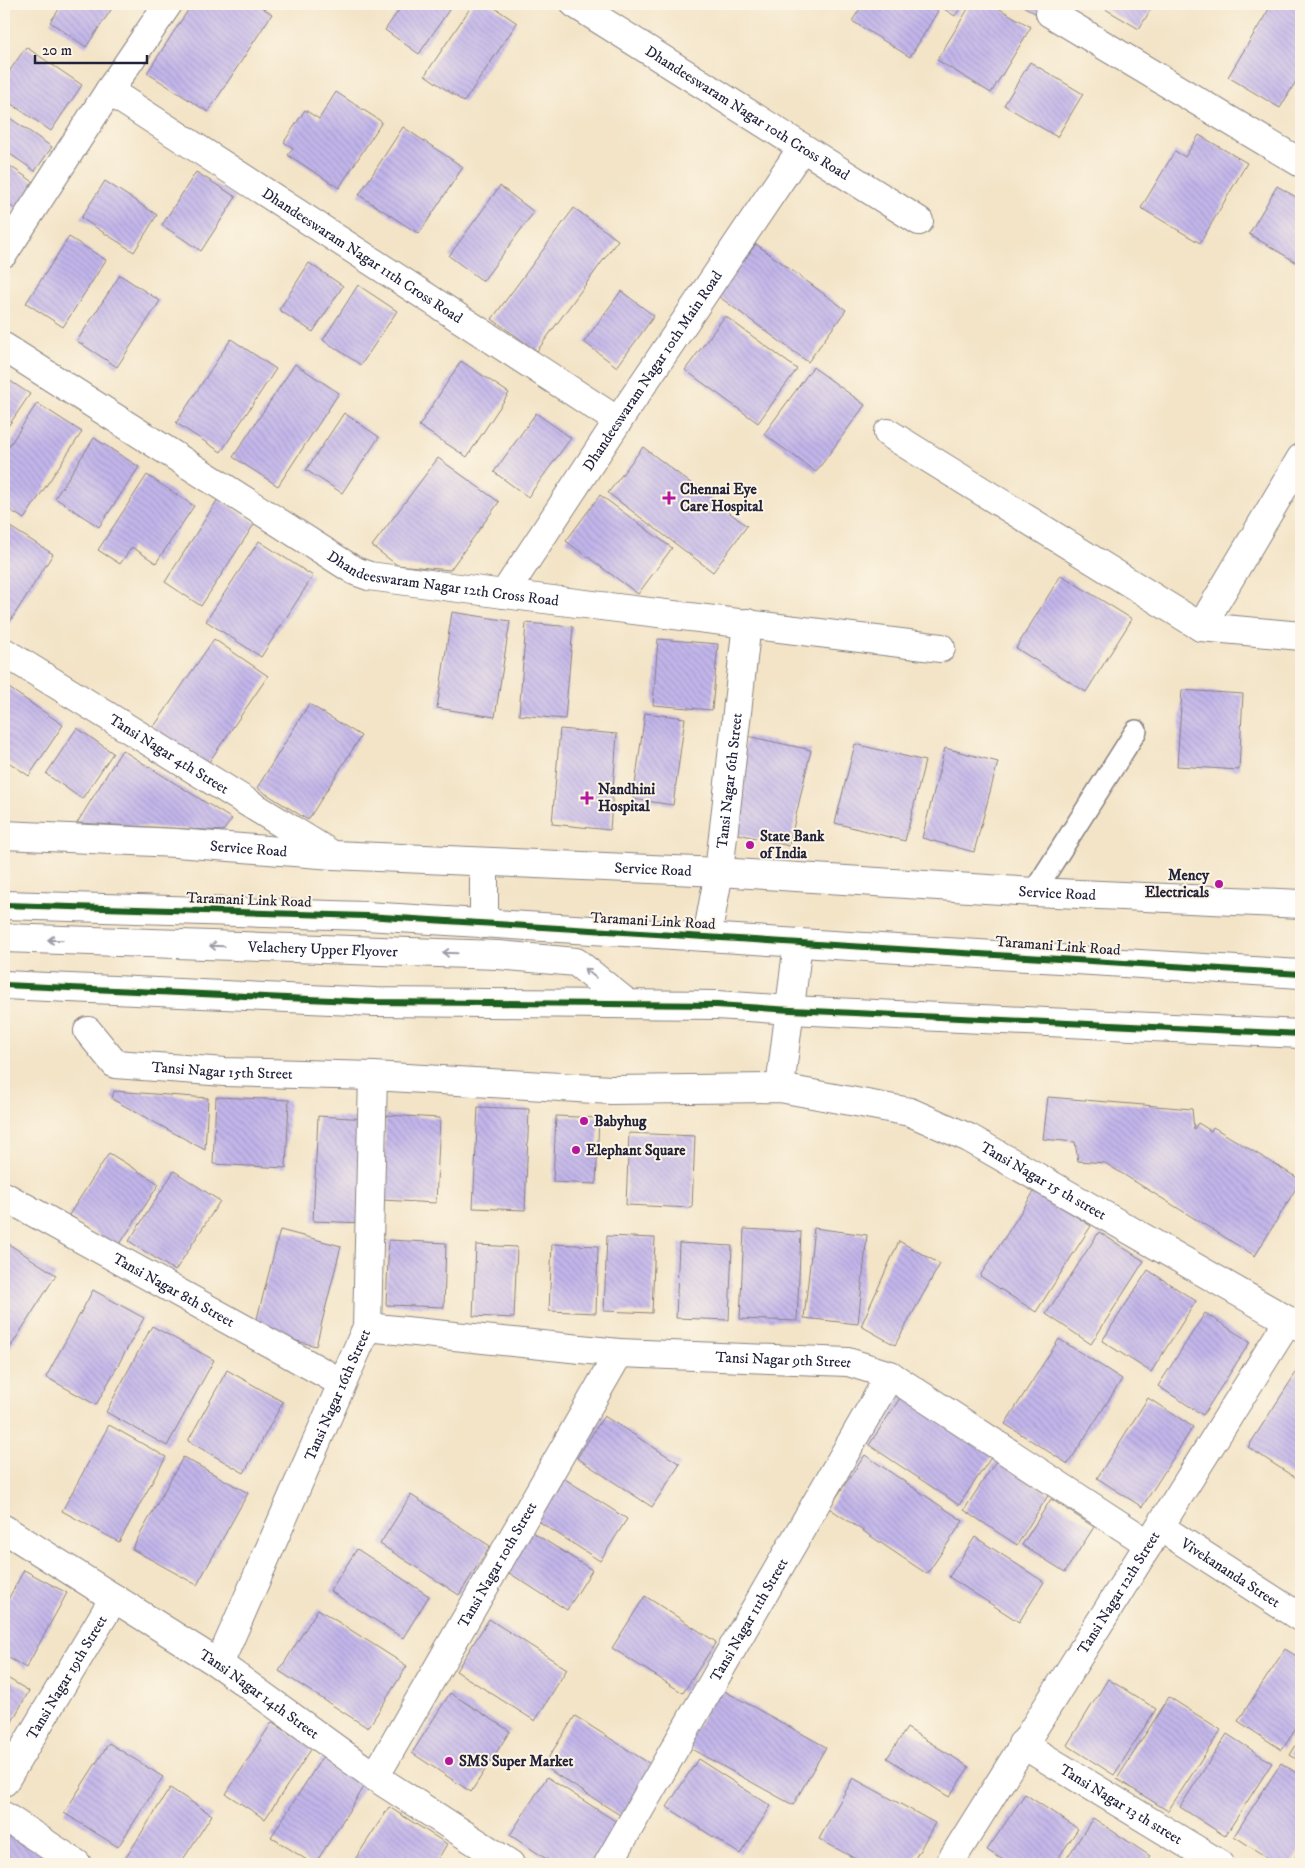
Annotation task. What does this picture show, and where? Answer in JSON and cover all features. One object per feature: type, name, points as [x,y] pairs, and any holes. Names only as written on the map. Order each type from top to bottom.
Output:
[{"type":"street","points":[[4,253],[109,90],[168,4]]},
{"type":"street","name":"Dhandeeswaram Nagar 10th Cross Road","points":[[575,4],[919,221]]},
{"type":"street","points":[[1053,8],[1301,163]]},
{"type":"street","name":"Dhandeeswaram Nagar 11th Cross Road","points":[[109,90],[618,421]]},
{"type":"street","name":"Dhandeeswaram Nagar 10th Main Road","points":[[504,594],[802,148]]},
{"type":"street","name":"Dhandeeswaram Nagar 12th Cross Road","points":[[4,347],[355,571],[380,578],[942,648]]},
{"type":"street","points":[[888,433],[1201,627],[1301,636]]},
{"type":"street","points":[[1201,627],[1301,458]]},
{"type":"street","name":"Tansi Nagar 6th Street","points":[[707,937],[720,872],[747,623]]},
{"type":"street","name":"Tansi Nagar 4th Street","points":[[7,662],[333,856]]},
{"type":"street","name":"Service Road","points":[[4,835],[176,843],[333,856],[720,872],[1034,892],[1301,904]]},
{"type":"street","points":[[484,862],[484,924]]},
{"type":"street","name":"Taramani Link Road","points":[[4,904],[366,916],[1301,974]]},
{"type":"street","name":"Velachery Upper Flyover","points":[[4,938],[498,955],[576,962],[628,1004]]},
{"type":"street","points":[[780,1088],[798,943]]},
{"type":"street","points":[[4,985],[376,1002],[717,1005],[1301,1034]]},
{"type":"street","name":"Tansi Nagar 15th Street","points":[[88,1030],[115,1064],[225,1072],[373,1076],[611,1090],[780,1088]]},
{"type":"street","name":"Tansi Nagar 16th Street","points":[[219,1664],[367,1327],[373,1076]]},
{"type":"street","name":"Tansi Nagar 15 th street","points":[[780,1088],[910,1112],[969,1138],[1295,1324]]},
{"type":"street","name":"Tansi Nagar 8th Street","points":[[4,1196],[342,1383]]},
{"type":"street","name":"Tansi Nagar 12th Street","points":[[949,1864],[1022,1744],[1154,1535],[1295,1324]]},
{"type":"street","name":"Tansi Nagar 9th Street","points":[[367,1327],[619,1353],[848,1362],[890,1375],[1154,1535]]},
{"type":"street","name":"Tansi Nagar 10th Street","points":[[375,1777],[619,1353]]},
{"type":"street","name":"Tansi Nagar 11th Street","points":[[608,1864],[890,1375]]},
{"type":"street","name":"Tansi Nagar 14th Street","points":[[4,1529],[219,1664],[375,1777],[510,1864]]},
{"type":"street","name":"Vivekananda Street","points":[[1154,1535],[1301,1618]]},
{"type":"street","name":"Tansi Nagar 19th Street","points":[[4,1782],[114,1598]]},
{"type":"street","name":"Tansi Nagar 13 th street","points":[[1022,1744],[1220,1864]]},
{"type":"street","points":[[4,1816],[77,1864]]},
{"type":"lane","points":[[1034,892],[1136,731]]},
{"type":"building","points":[[63,4],[115,4],[86,47],[50,22]]},
{"type":"building","points":[[192,4],[256,4],[272,14],[208,112],[147,73]]},
{"type":"building","points":[[403,4],[453,4],[419,54],[385,30]]},
{"type":"building","points":[[473,4],[489,4],[517,23],[464,102],[425,75]]},
{"type":"building","points":[[863,4],[927,4],[938,11],[910,57],[852,21]]},
{"type":"building","points":[[936,4],[963,4],[955,16]]},
{"type":"building","points":[[971,4],[991,4],[1031,27],[991,93],[937,60]]},
{"type":"building","points":[[1020,4],[1044,4],[1038,15]]},
{"type":"building","points":[[1097,4],[1154,4],[1139,29]]},
{"type":"building","points":[[1272,4],[1301,4],[1301,73],[1280,108],[1228,77]]},
{"type":"building","points":[[26,47],[82,85],[51,131],[4,99],[4,79]]},
{"type":"building","points":[[1030,62],[1083,94],[1057,137],[1004,105]]},
{"type":"building","points":[[336,92],[382,122],[339,188],[288,155],[293,148],[284,142],[305,110],[319,119]]},
{"type":"building","points":[[4,114],[52,147],[35,171],[4,150]]},
{"type":"building","points":[[403,127],[463,167],[419,234],[359,195]]},
{"type":"building","points":[[1199,135],[1247,163],[1200,243],[1141,208],[1175,151],[1185,157]]},
{"type":"building","points":[[4,162],[35,183],[16,210],[4,201]]},
{"type":"building","points":[[196,172],[236,197],[201,251],[162,225]]},
{"type":"building","points":[[105,181],[157,215],[134,252],[81,218]]},
{"type":"building","points":[[500,186],[534,212],[483,281],[449,256]]},
{"type":"building","points":[[1277,186],[1301,200],[1301,265],[1249,234]]},
{"type":"building","points":[[574,208],[618,240],[537,351],[492,319]]},
{"type":"building","points":[[69,237],[106,260],[63,327],[26,303]]},
{"type":"building","points":[[756,244],[846,310],[808,362],[718,296]]},
{"type":"building","points":[[309,263],[343,286],[313,332],[279,310]]},
{"type":"building","points":[[120,275],[160,301],[117,367],[77,341]]},
{"type":"building","points":[[358,285],[397,311],[361,365],[323,340]]},
{"type":"building","points":[[621,291],[654,316],[617,367],[584,342]]},
{"type":"building","points":[[725,316],[797,369],[758,423],[685,370]]},
{"type":"building","points":[[231,339],[276,369],[221,452],[176,423]]},
{"type":"building","points":[[461,361],[509,393],[467,457],[419,426]]},
{"type":"building","points":[[295,364],[339,393],[278,486],[233,457]]},
{"type":"building","points":[[813,367],[865,405],[816,472],[764,434]]},
{"type":"building","points":[[4,377],[30,394],[9,425],[4,422]]},
{"type":"building","points":[[37,403],[82,432],[24,519],[4,506],[4,454]]},
{"type":"building","points":[[344,413],[379,437],[342,493],[306,470]]},
{"type":"building","points":[[536,413],[571,438],[528,497],[494,472]]},
{"type":"building","points":[[94,438],[139,467],[99,527],[55,498]]},
{"type":"building","points":[[643,447],[747,526],[713,572],[608,493]]},
{"type":"building","points":[[438,458],[499,502],[450,570],[397,565],[372,546]]},
{"type":"building","points":[[147,475],[194,506],[156,563],[132,547],[120,564],[98,550]]},
{"type":"building","points":[[600,495],[672,548],[638,594],[566,541]]},
{"type":"building","points":[[218,499],[255,523],[201,606],[165,582]]},
{"type":"building","points":[[7,525],[53,554],[4,631],[4,530]]},
{"type":"building","points":[[259,541],[313,576],[261,657],[206,621]]},
{"type":"building","points":[[1061,575],[1132,619],[1086,692],[1016,648]]},
{"type":"building","points":[[452,612],[510,621],[495,717],[437,708]]},
{"type":"building","points":[[526,623],[573,627],[565,719],[519,715]]},
{"type":"building","points":[[214,639],[268,676],[207,765],[153,728]]},
{"type":"building","points":[[658,639],[718,644],[712,710],[653,705]]},
{"type":"building","points":[[9,688],[63,725],[29,776],[4,759],[4,696]]},
{"type":"building","points":[[1182,690],[1243,694],[1239,770],[1177,766]]},
{"type":"building","points":[[309,704],[361,736],[308,820],[257,788]]},
{"type":"building","points":[[645,713],[685,718],[673,805],[633,799]]},
{"type":"building","points":[[77,728],[113,753],[82,799],[46,774]]},
{"type":"building","points":[[560,729],[617,734],[610,830],[552,824]]},
{"type":"building","points":[[747,736],[811,750],[789,846],[726,831]]},
{"type":"building","points":[[855,744],[925,761],[905,841],[835,823]]},
{"type":"building","points":[[945,748],[998,762],[974,852],[922,838]]},
{"type":"building","points":[[122,750],[232,819],[223,831],[77,823]]},
{"type":"building","points":[[114,1091],[208,1098],[205,1150],[112,1099]]},
{"type":"building","points":[[216,1097],[289,1100],[286,1168],[213,1164]]},
{"type":"building","points":[[1048,1097],[1192,1109],[1194,1129],[1198,1123],[1211,1131],[1213,1127],[1301,1180],[1255,1256],[1105,1163],[1078,1161],[1075,1142],[1043,1139]]},
{"type":"building","points":[[478,1107],[529,1109],[525,1210],[473,1208]]},
{"type":"building","points":[[386,1115],[440,1118],[436,1203],[382,1200]]},
{"type":"building","points":[[318,1116],[367,1119],[363,1223],[313,1221]]},
{"type":"building","name":"Elephant Square","points":[[556,1116],[599,1118],[596,1184],[553,1182]]},
{"type":"building","points":[[629,1133],[695,1136],[692,1208],[626,1205]]},
{"type":"building","points":[[109,1153],[159,1184],[118,1247],[69,1215]]},
{"type":"building","points":[[174,1171],[220,1201],[175,1271],[129,1241]]},
{"type":"building","points":[[1035,1190],[1091,1226],[1036,1312],[980,1276]]},
{"type":"building","points":[[814,1228],[867,1235],[858,1324],[804,1318]]},
{"type":"building","points":[[744,1229],[801,1232],[797,1321],[740,1319]]},
{"type":"building","points":[[280,1230],[341,1246],[316,1346],[254,1330]]},
{"type":"building","points":[[1099,1232],[1144,1261],[1091,1344],[1046,1314]]},
{"type":"building","points":[[607,1236],[655,1238],[652,1313],[604,1311]]},
{"type":"building","points":[[389,1240],[446,1243],[444,1307],[386,1305]]},
{"type":"building","points":[[4,1241],[56,1275],[8,1351],[4,1349]]},
{"type":"building","points":[[899,1241],[940,1264],[895,1345],[861,1326]]},
{"type":"building","points":[[679,1243],[732,1246],[729,1320],[676,1318]]},
{"type":"building","points":[[552,1244],[598,1246],[596,1313],[549,1311]]},
{"type":"building","points":[[476,1245],[517,1247],[514,1318],[473,1316]]},
{"type":"building","points":[[1148,1270],[1196,1301],[1151,1372],[1102,1341]]},
{"type":"building","points":[[93,1290],[144,1318],[96,1405],[46,1377]]},
{"type":"building","points":[[1205,1313],[1250,1342],[1203,1415],[1158,1386]]},
{"type":"building","points":[[152,1326],[214,1360],[167,1446],[106,1412]]},
{"type":"building","points":[[1059,1339],[1122,1379],[1068,1464],[1005,1424]]},
{"type":"building","points":[[1301,1365],[1301,1479],[1300,1481],[1248,1447]]},
{"type":"building","points":[[227,1370],[283,1402],[244,1473],[188,1441]]},
{"type":"building","points":[[904,1392],[994,1453],[959,1505],[869,1445]]},
{"type":"building","points":[[1148,1398],[1193,1427],[1142,1507],[1097,1478]]},
{"type":"building","points":[[604,1416],[680,1464],[652,1507],[577,1458]]},
{"type":"building","points":[[109,1425],[166,1457],[119,1542],[62,1511]]},
{"type":"building","points":[[865,1455],[963,1521],[927,1574],[829,1508]]},
{"type":"building","points":[[183,1457],[248,1493],[197,1585],[132,1549]]},
{"type":"building","points":[[996,1461],[1049,1494],[1017,1545],[964,1510]]},
{"type":"building","points":[[559,1475],[627,1519],[600,1561],[532,1517]]},
{"type":"building","points":[[411,1495],[490,1546],[459,1595],[380,1544]]},
{"type":"building","points":[[1051,1499],[1094,1527],[1065,1572],[1022,1545]]},
{"type":"building","points":[[529,1530],[592,1570],[567,1610],[503,1569]]},
{"type":"building","points":[[975,1537],[1044,1582],[1019,1622],[949,1577]]},
{"type":"building","points":[[357,1549],[429,1596],[403,1638],[330,1591]]},
{"type":"building","points":[[24,1570],[67,1593],[26,1668],[4,1655],[4,1607]]},
{"type":"building","points":[[645,1596],[716,1642],[683,1693],[612,1648]]},
{"type":"building","points":[[318,1609],[407,1666],[368,1728],[279,1671]]},
{"type":"building","points":[[489,1619],[567,1669],[535,1721],[456,1671]]},
{"type":"building","points":[[1285,1649],[1301,1659],[1301,1721],[1282,1750],[1238,1721]]},
{"type":"building","points":[[4,1676],[29,1691],[4,1736]]},
{"type":"building","points":[[1108,1679],[1156,1709],[1114,1775],[1067,1745]]},
{"type":"building","points":[[719,1688],[826,1747],[793,1805],[686,1746]]},
{"type":"building","points":[[450,1693],[510,1731],[471,1792],[412,1753]]},
{"type":"building","points":[[1169,1697],[1221,1730],[1168,1811],[1117,1779]]},
{"type":"building","points":[[575,1716],[655,1767],[623,1817],[543,1766]]},
{"type":"building","points":[[272,1722],[312,1748],[265,1819],[226,1794]]},
{"type":"building","points":[[907,1728],[969,1767],[949,1797],[887,1758]]},
{"type":"building","points":[[1227,1734],[1272,1763],[1225,1836],[1180,1807]]},
{"type":"building","points":[[1301,1737],[1301,1762],[1290,1755]]},
{"type":"building","points":[[109,1743],[163,1777],[118,1847],[64,1813]]},
{"type":"building","points":[[323,1756],[366,1784],[315,1864],[313,1864],[271,1837]]},
{"type":"building","points":[[698,1759],[771,1806],[740,1854],[667,1807]]},
{"type":"building","points":[[1281,1763],[1301,1776],[1301,1848],[1291,1864],[1277,1864],[1234,1836]]},
{"type":"building","points":[[547,1777],[623,1826],[599,1864],[554,1864],[510,1835]]},
{"type":"building","points":[[853,1778],[935,1823],[912,1864],[865,1864],[819,1839]]},
{"type":"building","points":[[170,1788],[212,1815],[180,1864],[133,1864],[125,1859]]},
{"type":"building","points":[[1025,1794],[1078,1829],[1054,1864],[1009,1864],[987,1850]]},
{"type":"building","points":[[389,1807],[447,1844],[435,1864],[352,1864]]},
{"type":"building","points":[[1093,1818],[1150,1856],[1144,1864],[1063,1864]]},
{"type":"building","points":[[4,1829],[55,1864],[4,1864]]},
{"type":"cycle path","points":[[4,905],[366,916],[1301,974]]},
{"type":"cycle path","points":[[4,985],[375,1002],[717,1005],[1301,1034]]},
{"type":"place","name":"Chennai Eye Care Hospital","points":[[669,498]]},
{"type":"place","name":"Nandhini Hospital","points":[[587,798]]},
{"type":"place","name":"State Bank of India","points":[[750,845]]},
{"type":"place","name":"Mency Electricals","points":[[1219,884]]},
{"type":"place","name":"Babyhug","points":[[584,1121]]},
{"type":"place","name":"Elephant Square","points":[[576,1150]]},
{"type":"place","name":"SMS Super Market","points":[[449,1761]]}]
